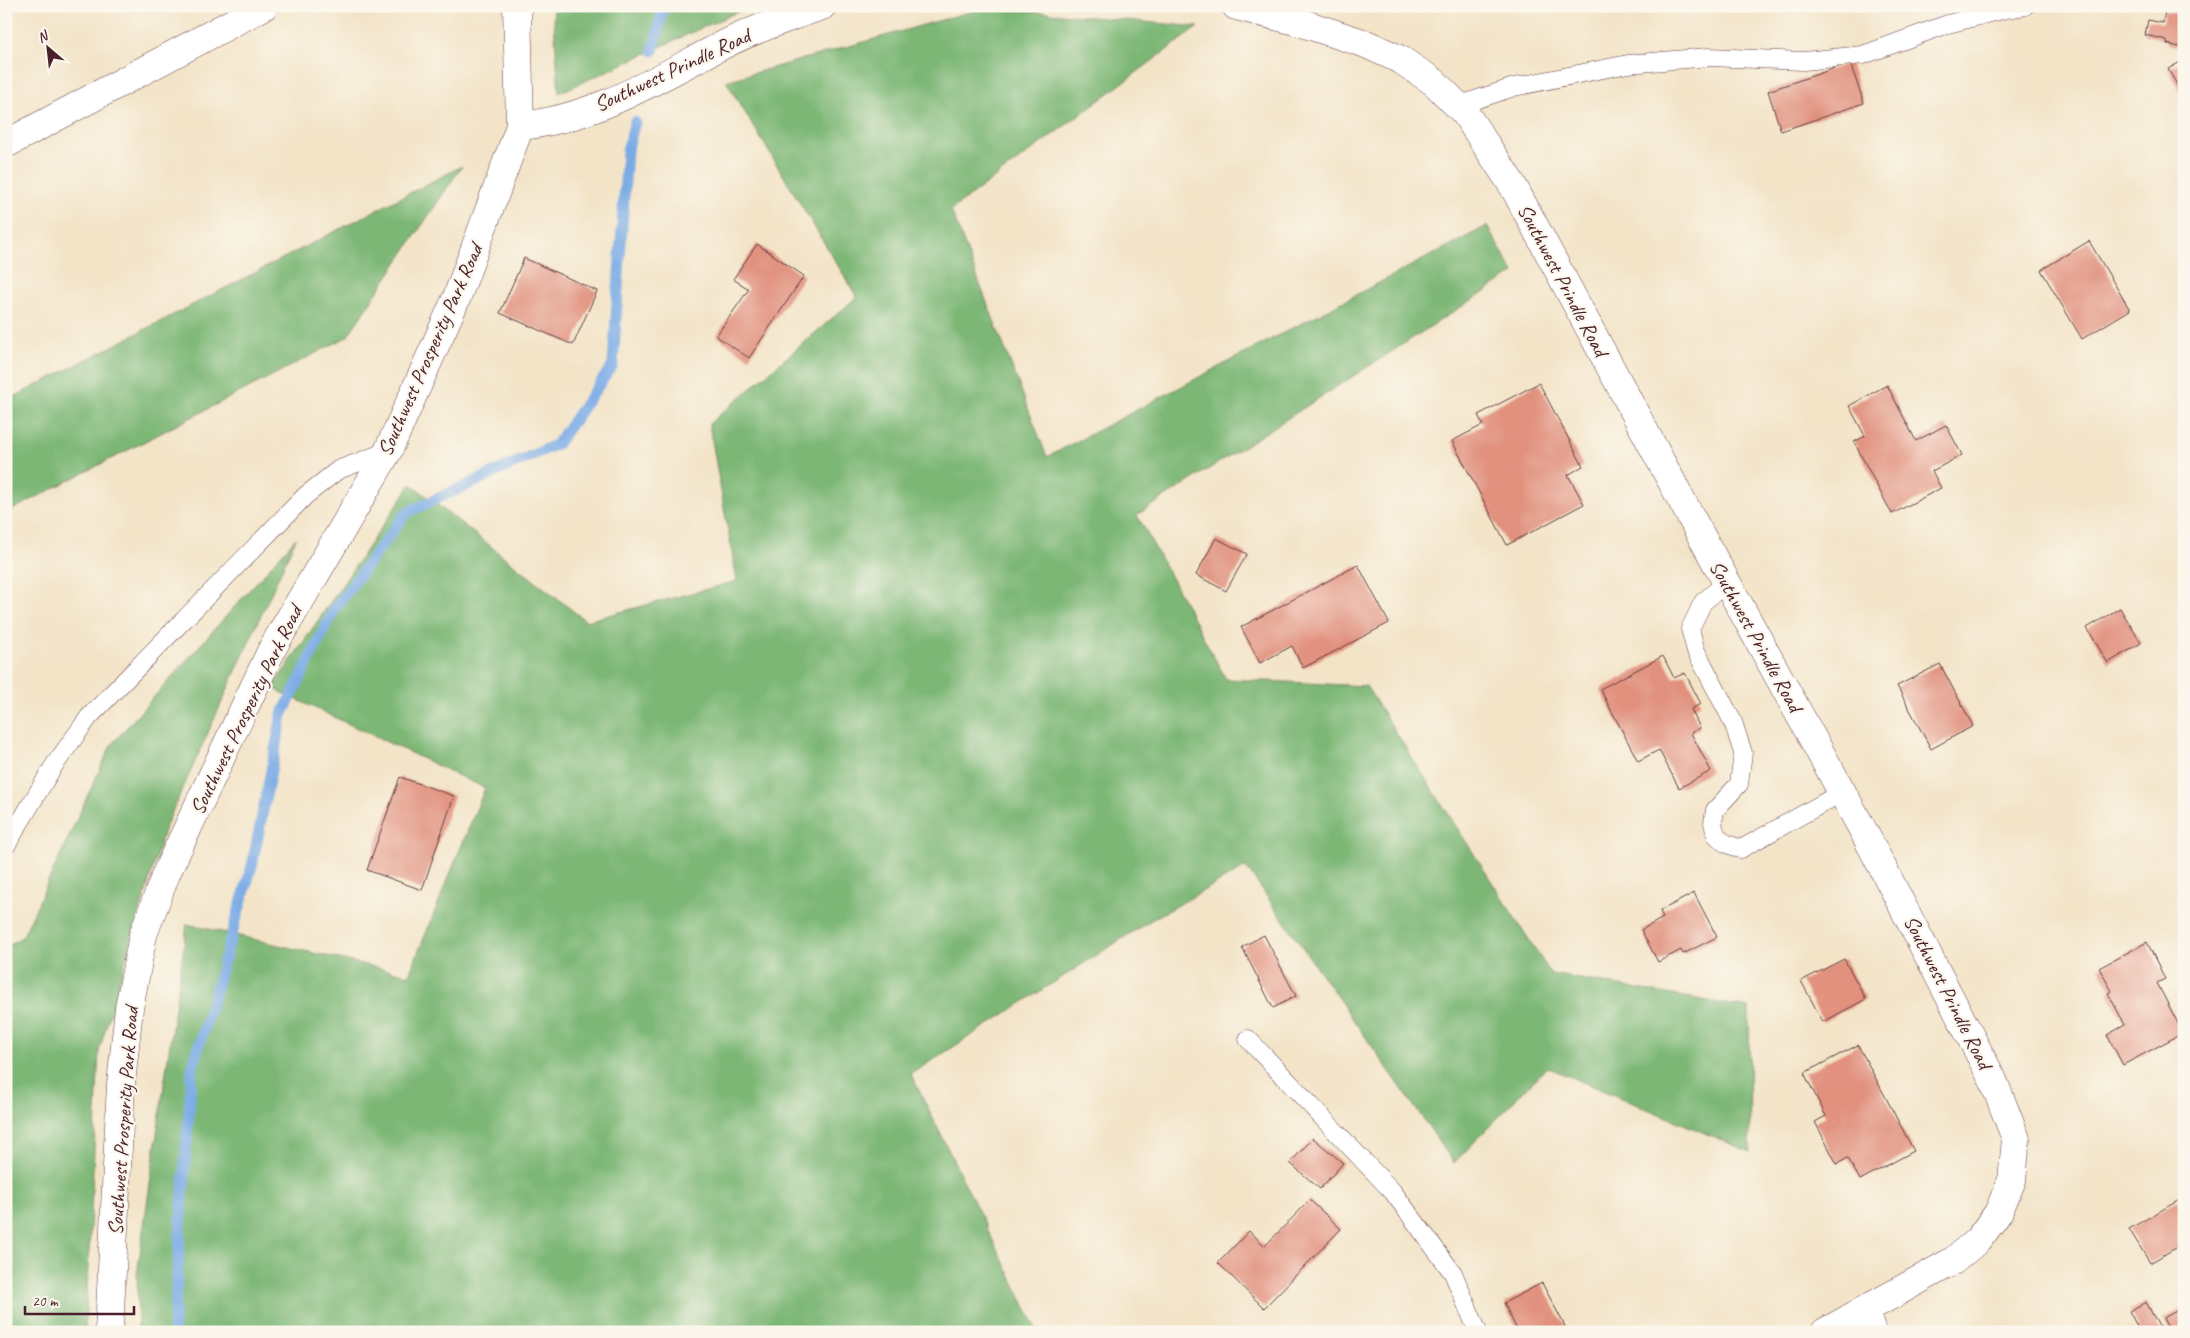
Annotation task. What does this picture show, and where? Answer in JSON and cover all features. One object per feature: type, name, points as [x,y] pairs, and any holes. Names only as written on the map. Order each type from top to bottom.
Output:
[{"type":"main road","name":"Southwest Prosperity Park Road","points":[[109,1332],[121,1084],[130,1008],[143,935],[166,874],[273,647],[388,451],[456,297],[520,126],[517,6]]},
{"type":"main road","name":"Southwest Prindle Road","points":[[520,126],[548,124],[614,102],[725,44],[783,19],[822,6]]},
{"type":"main road","name":"Southwest Prindle Road","points":[[1236,6],[1299,22],[1366,44],[1401,60],[1434,82],[1465,113],[1513,186],[1965,1022],[1993,1080],[2016,1139],[2012,1180],[1998,1213],[1978,1240],[1953,1261],[1869,1321],[1825,1332]]},
{"type":"main road","points":[[6,144],[261,8]]},
{"type":"lane","points":[[1457,106],[1514,87],[1628,64],[1709,57],[1804,62],[1863,54],[1948,24],[2025,6]]},
{"type":"lane","points":[[6,846],[53,767],[89,717],[305,496],[338,470],[388,451]]},
{"type":"lane","points":[[1727,582],[1703,602],[1690,628],[1696,651],[1733,722],[1743,753],[1739,784],[1715,810],[1713,822],[1716,835],[1725,843],[1741,849],[1841,793]]},
{"type":"lane","points":[[1248,1038],[1393,1192],[1453,1273],[1478,1332]]},
{"type":"green space","points":[[553,6],[750,6],[559,93]]},
{"type":"green space","points":[[987,7],[1198,27],[951,210],[1047,457],[1487,226],[1514,273],[1137,515],[1226,679],[1366,686],[1551,974],[1749,1008],[1750,1152],[1547,1067],[1454,1163],[1246,867],[1156,917],[911,1074],[1038,1332],[138,1332],[137,1275],[187,924],[409,975],[485,788],[272,688],[411,484],[586,621],[737,581],[709,424],[857,297],[726,81]]},
{"type":"green space","points":[[462,166],[347,337],[6,513],[6,401]]},
{"type":"green space","points":[[296,538],[164,830],[99,1051],[85,1332],[6,1332],[6,947],[23,936],[111,745]]},
{"type":"building","points":[[2165,11],[2184,15],[2184,48],[2167,44],[2167,40],[2145,35],[2148,20],[2163,23]]},
{"type":"building","points":[[2184,60],[2184,97],[2168,69]]},
{"type":"building","points":[[1850,63],[1864,103],[1781,131],[1768,91]]},
{"type":"building","points":[[2089,241],[2130,310],[2082,339],[2041,270]]},
{"type":"building","points":[[757,244],[804,276],[749,358],[716,336],[749,289],[733,279]]},
{"type":"building","points":[[524,258],[597,291],[573,345],[500,313]]},
{"type":"building","points":[[1539,383],[1583,466],[1568,475],[1584,504],[1507,545],[1452,441],[1483,425],[1478,415]]},
{"type":"building","points":[[1887,385],[1916,441],[1946,425],[1962,455],[1932,471],[1941,488],[1892,514],[1854,442],[1865,436],[1849,406]]},
{"type":"building","points":[[1216,538],[1247,554],[1226,591],[1196,575]]},
{"type":"building","points":[[1358,565],[1389,623],[1303,668],[1292,646],[1260,663],[1241,627]]},
{"type":"building","points":[[2120,608],[2141,643],[2108,663],[2087,628]]},
{"type":"building","points":[[1663,656],[1674,678],[1685,673],[1701,704],[1691,709],[1700,728],[1691,733],[1711,771],[1679,788],[1659,750],[1638,761],[1600,689]]},
{"type":"building","points":[[1940,664],[1973,726],[1931,749],[1897,686]]},
{"type":"building","points":[[400,777],[454,796],[422,890],[367,870]]},
{"type":"building","points":[[1694,893],[1717,937],[1683,954],[1681,950],[1658,962],[1641,930],[1663,918],[1660,911]]},
{"type":"building","points":[[1264,935],[1296,996],[1273,1008],[1242,947]]},
{"type":"building","points":[[2147,942],[2165,979],[2157,983],[2183,1033],[2123,1065],[2107,1035],[2125,1025],[2108,993],[2112,991],[2099,968]]},
{"type":"building","points":[[1844,959],[1866,999],[1823,1022],[1801,981]]},
{"type":"building","points":[[1858,1045],[1914,1151],[1860,1180],[1848,1158],[1837,1164],[1815,1122],[1826,1116],[1804,1073]]},
{"type":"building","points":[[1313,1138],[1343,1163],[1320,1189],[1290,1163]]},
{"type":"building","points":[[2181,1199],[2184,1205],[2184,1243],[2150,1263],[2129,1229]]},
{"type":"building","points":[[1310,1200],[1341,1229],[1264,1308],[1218,1263],[1249,1231],[1265,1246]]},
{"type":"building","points":[[1542,1283],[1568,1332],[1518,1332],[1504,1303]]},
{"type":"building","points":[[2146,1302],[2162,1332],[2140,1332],[2129,1311]]},
{"type":"building","points":[[2184,1307],[2184,1332],[2170,1332],[2163,1318]]},
{"type":"waterway","points":[[653,51],[664,6]]},
{"type":"waterway","points":[[173,1332],[192,1069],[252,866],[282,715],[335,608],[406,513],[557,444],[613,365],[627,151],[635,122]]}]
